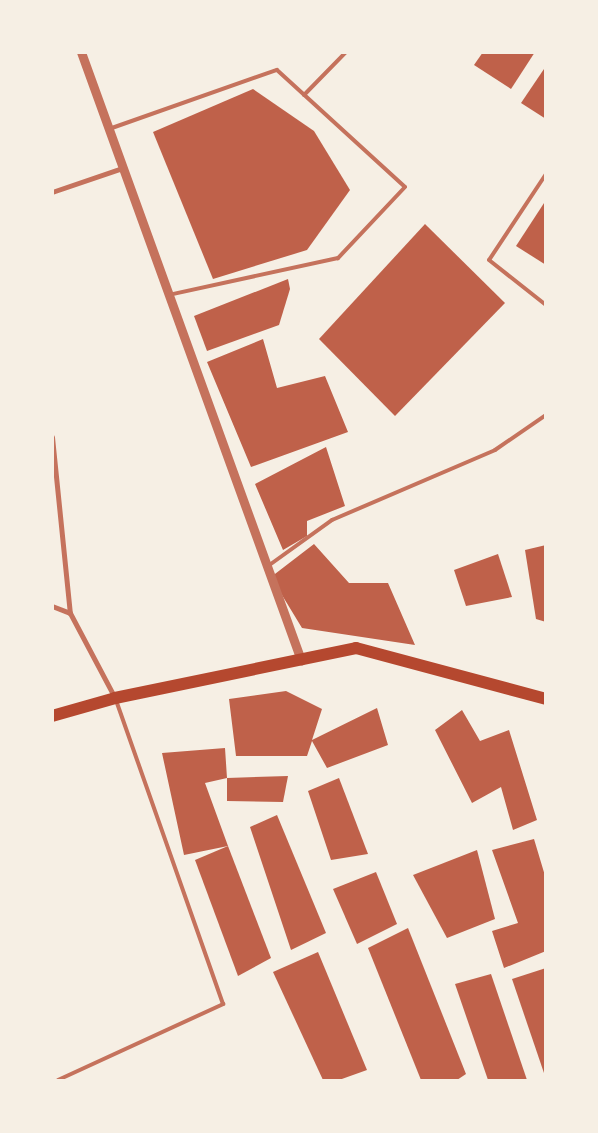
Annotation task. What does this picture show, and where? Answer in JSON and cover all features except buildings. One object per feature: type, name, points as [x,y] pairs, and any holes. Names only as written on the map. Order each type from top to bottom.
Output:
[{"type":"main road","points":[[52,716],[115,698],[356,648],[546,699]]},
{"type":"street","points":[[81,52],[301,660]]},
{"type":"street","points":[[52,192],[122,168]]},
{"type":"street","points":[[52,437],[70,613],[115,698]]},
{"type":"street","points":[[52,606],[70,613]]},
{"type":"lane","points":[[304,95],[346,52]]},
{"type":"lane","points":[[109,130],[277,70],[405,187],[338,258],[169,295]]},
{"type":"lane","points":[[546,174],[488,260],[546,305]]},
{"type":"lane","points":[[267,566],[332,520],[495,450],[546,415]]},
{"type":"lane","points":[[58,1080],[223,1004],[115,698]]}]
